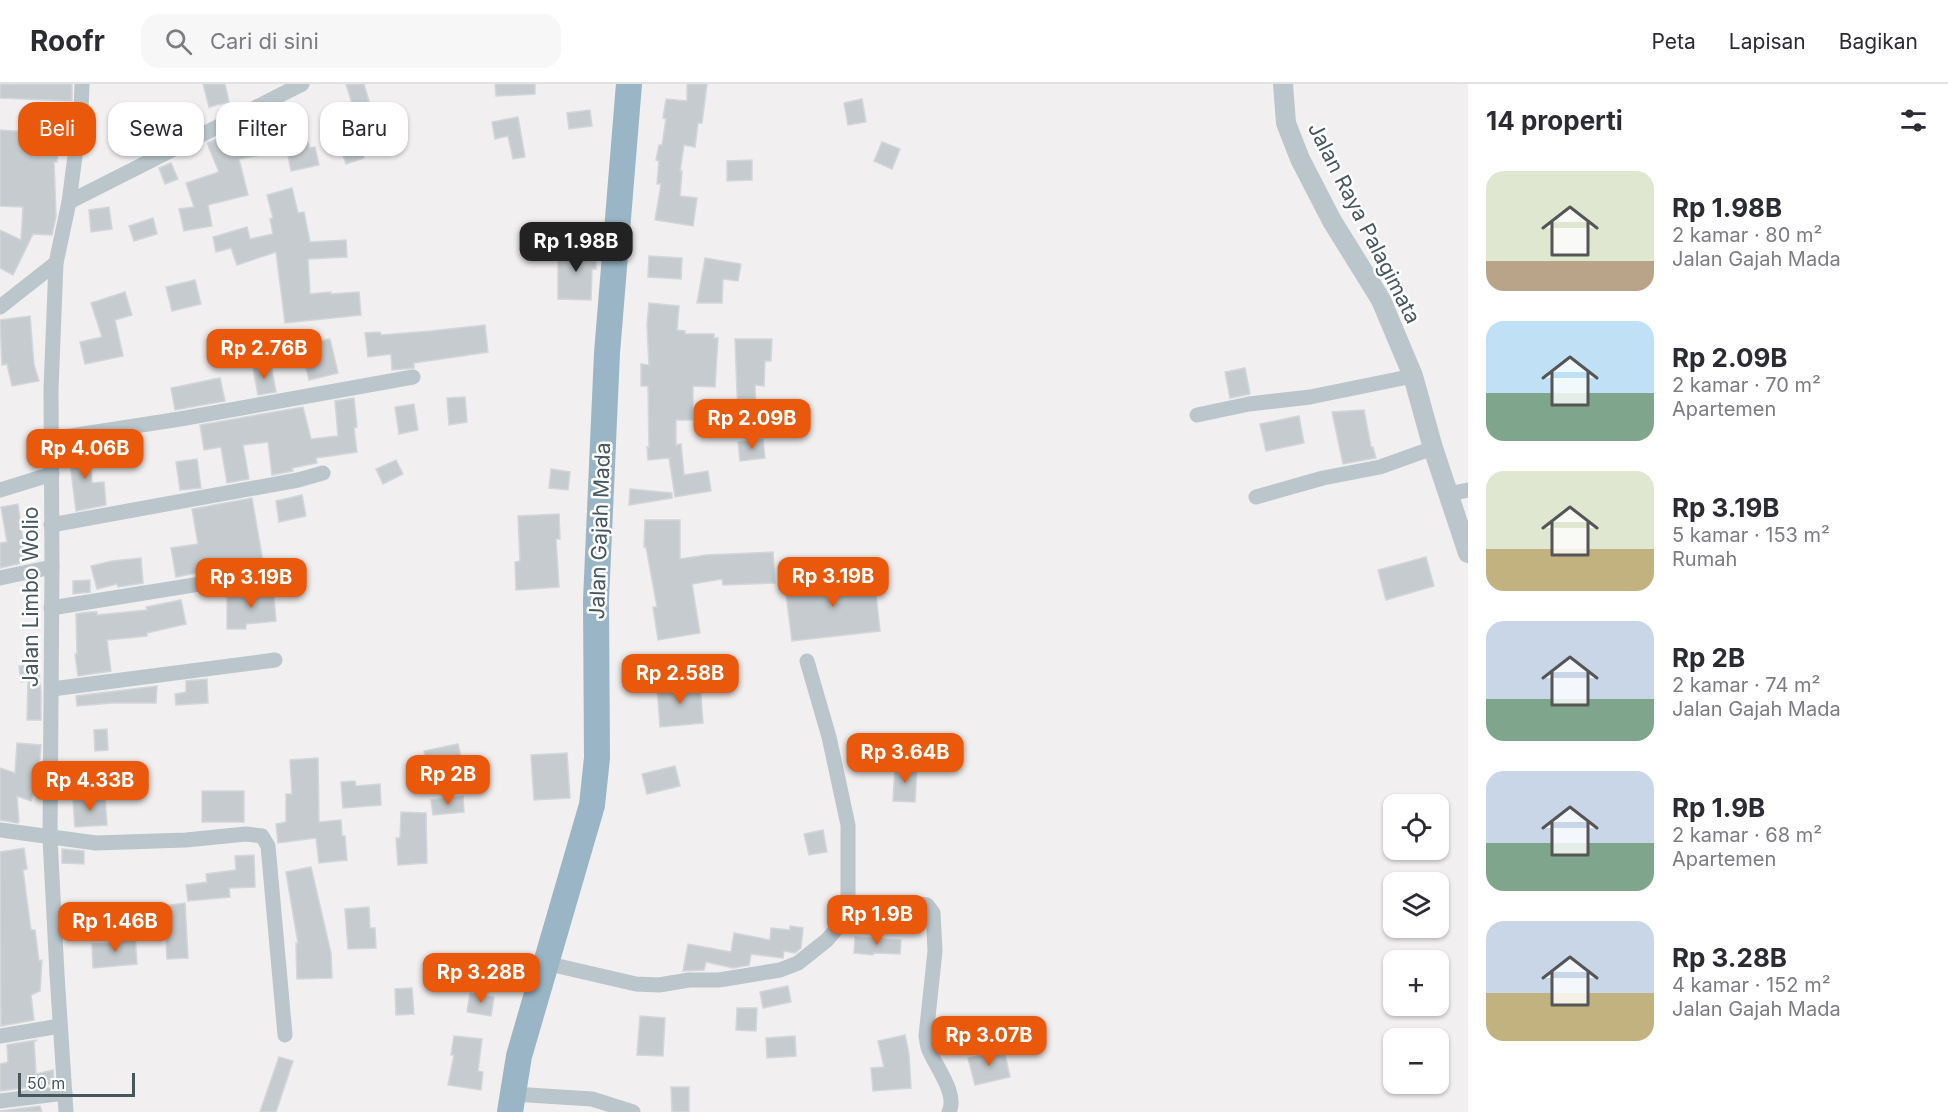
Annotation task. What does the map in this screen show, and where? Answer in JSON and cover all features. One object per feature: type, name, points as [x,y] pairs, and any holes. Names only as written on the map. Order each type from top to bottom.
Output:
[{"type":"highway","name":"Jalan Gajah Mada","points":[[511,1103],[519,1056],[592,805],[597,758],[596,600],[607,353],[629,84]]},
{"type":"street","name":"Jalan Limbo Wolio","points":[[66,1112],[51,837],[51,389],[56,263],[69,202],[81,110],[82,84]]},
{"type":"street","points":[[69,202],[303,84]]},
{"type":"street","name":"Jalan Raya Palagimata","points":[[1283,84],[1286,123],[1300,159],[1332,221],[1381,300],[1413,376],[1433,448],[1468,553]]},
{"type":"street","points":[[0,307],[56,263]]},
{"type":"street","points":[[1197,415],[1249,404],[1310,397],[1413,376]]},
{"type":"street","points":[[51,439],[180,419],[413,377]]},
{"type":"street","points":[[1256,496],[1323,478],[1380,467],[1433,448]]},
{"type":"street","points":[[51,525],[298,480],[323,473]]},
{"type":"street","points":[[0,490],[52,474]]},
{"type":"street","points":[[1448,494],[1468,490]]},
{"type":"street","points":[[0,578],[52,567]]},
{"type":"street","points":[[51,608],[287,570]]},
{"type":"street","points":[[52,689],[275,660]]},
{"type":"street","points":[[545,963],[647,986],[689,980],[719,980],[780,970],[798,963],[827,940],[837,928],[848,897],[848,825],[829,737],[807,661]]},
{"type":"street","points":[[0,830],[96,843],[186,840],[246,834],[262,836],[268,846],[285,1035]]},
{"type":"street","points":[[837,928],[886,907],[912,903],[927,905],[933,913],[935,951],[926,1036],[929,1050],[941,1071],[952,1102],[949,1112]]},
{"type":"street","points":[[0,1036],[60,1026]]},
{"type":"street","points":[[0,1101],[65,1093]]},
{"type":"street","points":[[511,1103],[592,1099],[633,1112]]},
{"type":"building","points":[[0,84],[72,84],[72,101],[0,98]]},
{"type":"building","points":[[203,84],[225,84],[229,102],[216,102],[216,105],[209,107]]},
{"type":"building","points":[[346,84],[364,84],[369,102],[352,102]]},
{"type":"building","points":[[495,84],[535,84],[535,94],[496,96]]},
{"type":"building","points":[[687,84],[707,84],[702,123],[698,123],[695,147],[684,145],[680,171],[682,171],[680,196],[697,198],[693,226],[655,220],[661,184],[657,184],[659,161],[656,160],[659,145],[662,145],[666,99],[687,101]]},
{"type":"building","points":[[862,99],[866,122],[848,125],[844,103]]},
{"type":"building","points":[[590,110],[592,126],[569,129],[567,113]]},
{"type":"building","points":[[518,117],[525,157],[513,159],[508,136],[495,139],[492,122]]},
{"type":"building","points":[[0,130],[18,131],[18,156],[57,156],[57,162],[54,162],[56,216],[52,235],[33,234],[13,275],[0,268],[0,230],[21,240],[23,207],[0,206]]},
{"type":"building","points":[[216,139],[216,156],[255,156],[239,159],[248,195],[208,205],[212,226],[184,231],[179,209],[194,207],[186,183],[219,172],[207,143]]},
{"type":"building","points":[[308,142],[310,148],[315,147],[319,165],[291,171],[288,156],[308,156]]},
{"type":"building","points":[[882,142],[900,149],[892,169],[874,161]]},
{"type":"building","points":[[343,156],[363,156],[364,158],[346,164]]},
{"type":"building","points":[[752,160],[752,180],[727,181],[727,161]]},
{"type":"building","points":[[171,163],[178,179],[165,184],[159,168]]},
{"type":"building","points":[[292,188],[298,213],[304,212],[310,242],[346,240],[347,257],[308,259],[310,294],[359,292],[361,315],[285,323],[276,252],[237,265],[231,248],[216,252],[213,237],[247,227],[250,239],[273,234],[270,219],[273,218],[267,195]]},
{"type":"building","points":[[109,207],[112,229],[91,232],[89,210]]},
{"type":"building","points":[[153,218],[157,234],[134,241],[129,226]]},
{"type":"building","points":[[558,248],[596,249],[596,269],[592,269],[591,300],[558,299]]},
{"type":"building","points":[[649,256],[682,258],[681,279],[648,277]]},
{"type":"building","points":[[705,258],[741,264],[738,281],[723,279],[722,303],[697,303]]},
{"type":"building","points":[[195,280],[201,304],[172,311],[166,287]]},
{"type":"building","points":[[125,292],[132,315],[115,320],[123,356],[85,364],[80,342],[102,337],[91,303]]},
{"type":"building","points":[[649,303],[679,306],[677,330],[685,331],[685,334],[714,334],[714,338],[718,338],[715,387],[693,386],[693,420],[676,420],[676,445],[681,444],[684,475],[708,471],[711,491],[675,497],[669,458],[648,460],[648,386],[641,386],[641,364],[649,365],[647,325]]},
{"type":"building","points":[[30,316],[34,365],[39,381],[12,386],[7,364],[2,365],[0,320]]},
{"type":"building","points":[[485,325],[488,352],[414,363],[414,368],[392,370],[391,354],[368,357],[365,333],[380,332],[381,335]]},
{"type":"building","points":[[276,332],[282,356],[261,361],[256,336]]},
{"type":"building","points":[[330,339],[338,373],[309,380],[301,345]]},
{"type":"building","points":[[735,339],[772,339],[771,361],[765,361],[764,386],[755,385],[756,418],[738,419]]},
{"type":"building","points":[[271,365],[276,392],[258,395],[253,368]]},
{"type":"building","points":[[1245,368],[1250,394],[1230,398],[1225,372]]},
{"type":"building","points":[[220,378],[225,401],[175,410],[171,388]]},
{"type":"building","points":[[465,397],[467,422],[449,425],[447,398]]},
{"type":"building","points":[[354,398],[357,452],[316,458],[317,463],[272,475],[268,442],[243,445],[249,479],[227,483],[221,447],[204,450],[200,425],[303,407],[311,439],[338,436],[335,401]]},
{"type":"building","points":[[414,404],[418,430],[399,434],[395,407]]},
{"type":"building","points":[[1364,410],[1371,447],[1373,447],[1376,458],[1343,464],[1332,412]]},
{"type":"building","points":[[1299,416],[1304,443],[1266,451],[1260,424]]},
{"type":"building","points":[[763,439],[765,458],[740,461],[738,442]]},
{"type":"building","points":[[89,444],[92,483],[104,482],[106,505],[76,511],[68,446]]},
{"type":"building","points":[[197,459],[201,488],[180,490],[176,462]]},
{"type":"building","points":[[396,460],[403,474],[383,484],[376,469]]},
{"type":"building","points":[[551,469],[570,472],[568,490],[549,488]]},
{"type":"building","points":[[630,489],[672,493],[672,498],[629,505]]},
{"type":"building","points":[[302,495],[306,516],[279,522],[276,501]]},
{"type":"building","points":[[252,498],[263,562],[235,567],[234,565],[176,577],[171,548],[198,544],[192,509]]},
{"type":"building","points":[[18,504],[26,562],[0,568],[0,543],[7,542],[1,507]]},
{"type":"building","points":[[559,514],[560,539],[556,539],[559,587],[516,590],[515,562],[520,561],[518,516]]},
{"type":"building","points":[[645,520],[680,520],[680,559],[706,555],[773,552],[775,583],[723,585],[722,579],[692,584],[700,633],[658,640],[653,607],[657,607],[646,547],[644,547]]},
{"type":"building","points":[[1426,557],[1434,586],[1386,600],[1378,570]]},
{"type":"building","points":[[141,558],[143,583],[118,587],[117,584],[97,589],[91,566]]},
{"type":"building","points":[[874,576],[880,631],[792,641],[785,586]]},
{"type":"building","points":[[90,580],[90,592],[73,594],[73,581]]},
{"type":"building","points":[[273,587],[276,621],[246,624],[246,629],[227,629],[227,596],[257,595],[256,588]]},
{"type":"building","points":[[181,600],[186,624],[147,633],[147,636],[107,640],[111,671],[78,676],[75,654],[77,654],[76,614],[97,612],[97,615],[147,610],[146,607]]},
{"type":"building","points":[[28,649],[36,649],[41,691],[41,720],[27,720],[28,681],[21,682],[19,666],[28,665]]},
{"type":"building","points":[[207,679],[208,703],[176,705],[175,694],[186,692],[186,681]]},
{"type":"building","points":[[700,683],[703,723],[660,727],[657,686]]},
{"type":"building","points":[[157,686],[156,703],[77,706],[76,696]]},
{"type":"building","points":[[107,729],[108,750],[95,751],[94,730]]},
{"type":"building","points":[[17,743],[41,745],[38,780],[31,801],[17,796],[19,822],[17,823],[0,820],[0,768],[15,773]]},
{"type":"building","points":[[458,744],[463,766],[429,774],[424,751]]},
{"type":"building","points":[[567,753],[570,798],[534,800],[531,755]]},
{"type":"building","points":[[318,758],[319,822],[341,820],[347,860],[319,863],[316,838],[278,843],[276,824],[286,822],[286,794],[292,794],[290,760]]},
{"type":"building","points":[[675,766],[680,786],[647,794],[642,774]]},
{"type":"building","points":[[895,766],[917,767],[915,802],[893,801]]},
{"type":"building","points":[[355,781],[356,786],[380,784],[381,805],[343,808],[341,782]]},
{"type":"building","points":[[202,791],[244,791],[244,822],[202,822]]},
{"type":"building","points":[[463,796],[464,812],[433,815],[431,800]]},
{"type":"building","points":[[105,798],[107,825],[75,827],[73,800]]},
{"type":"building","points":[[401,812],[426,813],[427,863],[398,865],[396,838],[400,838]]},
{"type":"building","points":[[823,830],[827,852],[809,855],[804,834]]},
{"type":"building","points":[[24,848],[27,869],[23,870],[31,930],[35,930],[39,961],[42,960],[40,991],[31,995],[34,1020],[1,1026],[0,852]]},
{"type":"building","points":[[62,849],[84,851],[84,864],[62,863]]},
{"type":"building","points":[[254,855],[255,887],[229,888],[230,897],[188,901],[186,885],[207,882],[206,874],[236,870],[235,856]]},
{"type":"building","points":[[311,867],[331,953],[332,978],[297,979],[296,943],[298,943],[286,872]]},
{"type":"building","points":[[185,903],[188,958],[167,959],[164,906]]},
{"type":"building","points":[[369,907],[370,928],[375,928],[376,948],[348,949],[345,909]]},
{"type":"building","points":[[790,926],[803,928],[801,948],[795,953],[784,951],[783,958],[751,954],[749,965],[733,968],[706,962],[704,970],[683,971],[688,944],[731,952],[734,933],[770,940],[771,928],[790,930]]},
{"type":"building","points":[[135,935],[137,964],[93,968],[92,944],[120,943],[120,936]]},
{"type":"building","points":[[855,937],[901,940],[900,954],[854,953]]},
{"type":"building","points":[[788,986],[791,1002],[763,1008],[760,992]]},
{"type":"building","points":[[412,988],[414,1014],[396,1015],[395,989]]},
{"type":"building","points":[[470,993],[494,997],[491,1016],[467,1012]]},
{"type":"building","points":[[737,1008],[757,1008],[756,1031],[736,1030]]},
{"type":"building","points":[[640,1016],[665,1018],[663,1056],[637,1055]]},
{"type":"building","points":[[905,1035],[909,1054],[911,1088],[873,1091],[871,1068],[884,1067],[878,1041]]},
{"type":"building","points":[[454,1036],[482,1039],[478,1071],[483,1072],[481,1090],[448,1085],[454,1055],[451,1055]]},
{"type":"building","points":[[795,1036],[796,1056],[767,1058],[766,1038]]},
{"type":"building","points":[[37,1040],[34,1042],[36,1074],[53,1070],[54,1084],[0,1091],[0,1064],[8,1062],[7,1045]]},
{"type":"building","points":[[1004,1050],[1010,1077],[975,1085],[968,1058]]},
{"type":"building","points":[[279,1057],[293,1061],[276,1112],[260,1112]]},
{"type":"building","points":[[671,1087],[689,1087],[689,1112],[672,1112]]},
{"type":"building","points":[[40,1106],[42,1112],[0,1112],[0,1111]]}]
